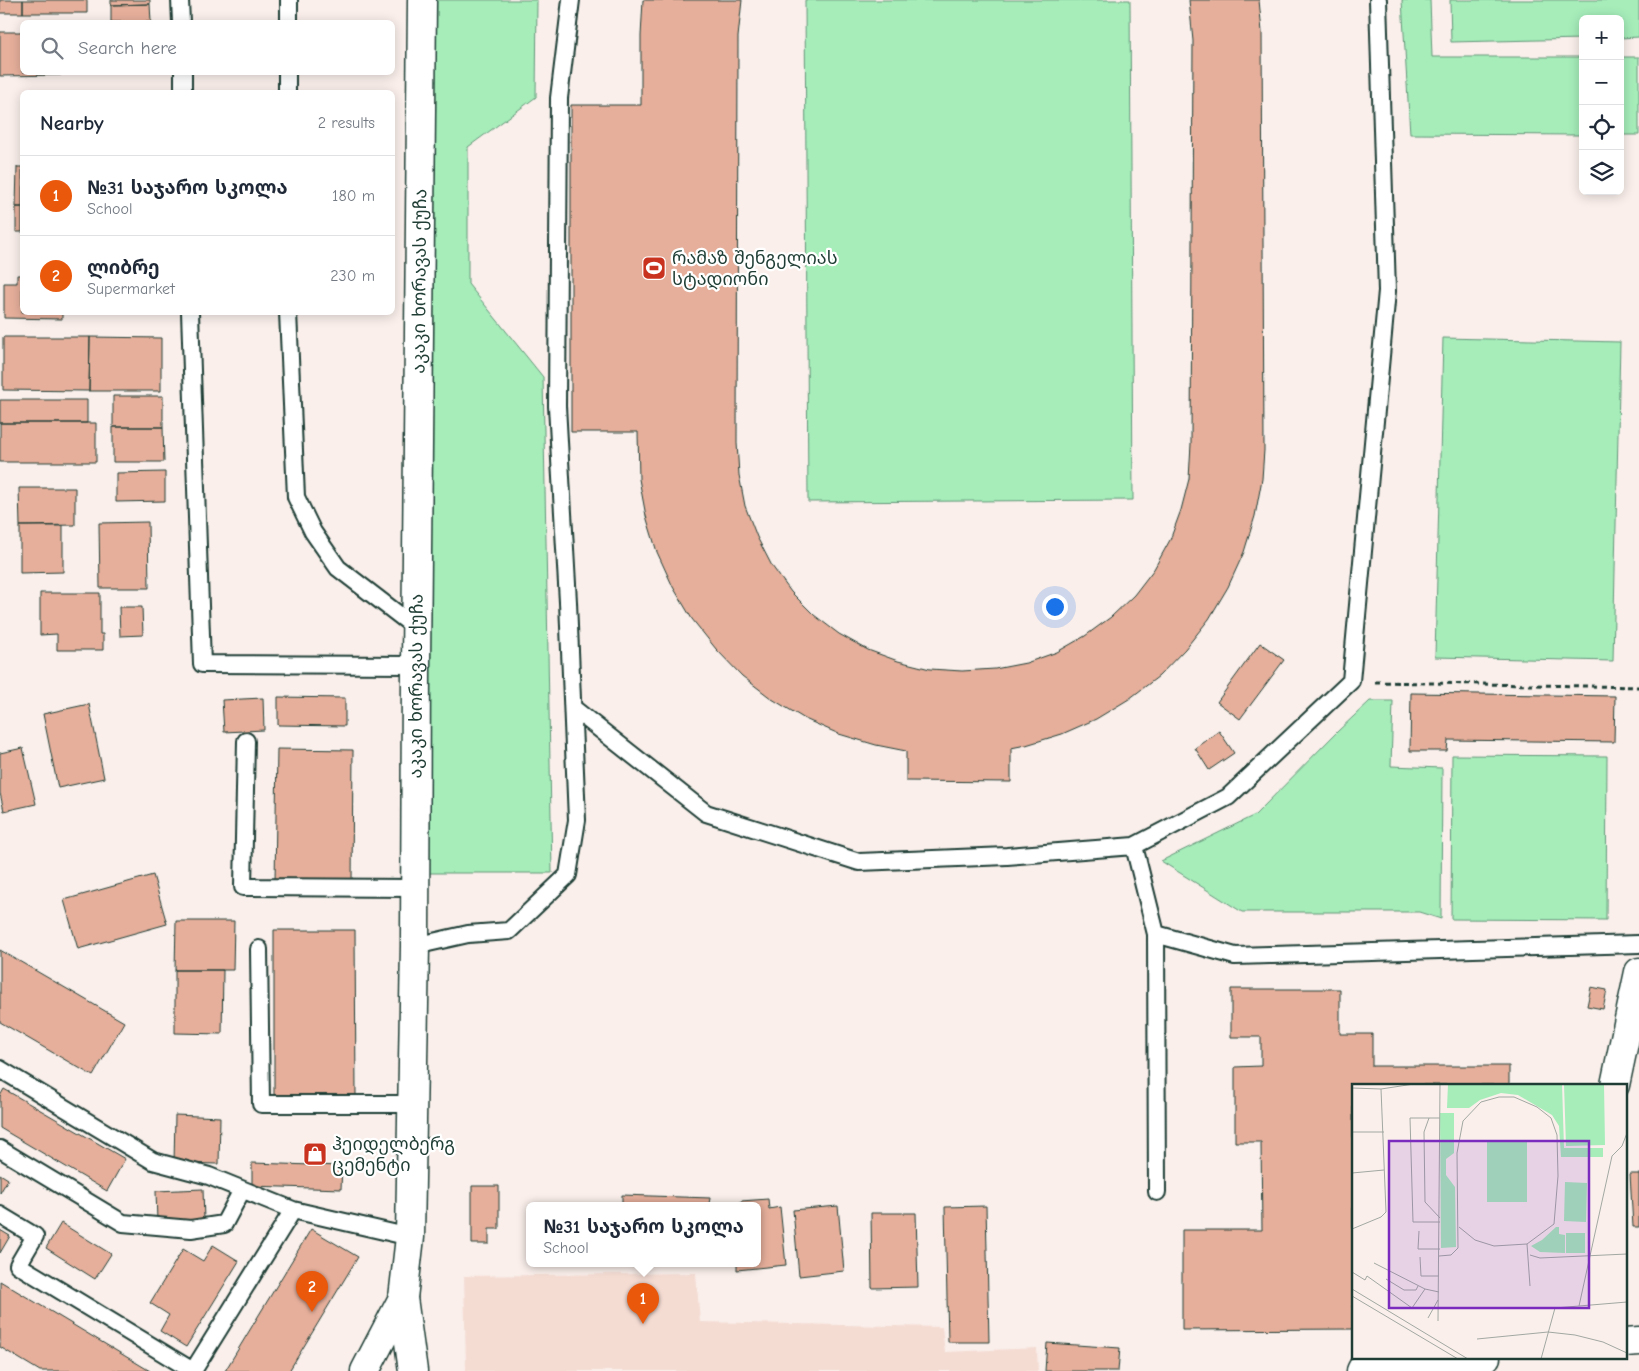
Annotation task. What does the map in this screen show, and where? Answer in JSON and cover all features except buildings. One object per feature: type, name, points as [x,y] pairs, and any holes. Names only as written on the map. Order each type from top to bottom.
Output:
[{"type":"street","name":"აკაკი ხორავას ქუჩა","points":[[413,1371],[403,1298],[410,1237],[413,1104],[422,0]]},
{"type":"street","points":[[1615,1084],[1639,972]]},
{"type":"street","points":[[365,1371],[403,1298]]},
{"type":"street","points":[[1626,1342],[1639,1341]]},
{"type":"street","points":[[1361,1371],[1362,1369],[1476,1358]]},
{"type":"lane","points":[[180,0],[181,20]]},
{"type":"lane","points":[[288,20],[289,0]]},
{"type":"lane","points":[[415,946],[468,934],[509,931],[568,875],[577,820],[568,592],[556,406],[559,98],[570,0]]},
{"type":"lane","points":[[572,708],[706,813],[859,862],[1007,856],[1134,846],[1228,797],[1352,681],[1387,291],[1378,0]]},
{"type":"lane","points":[[182,75],[183,90]]},
{"type":"lane","points":[[287,75],[287,90]]},
{"type":"lane","points":[[190,315],[202,664],[416,665]]},
{"type":"lane","points":[[288,315],[296,497],[313,532],[338,568],[416,628]]},
{"type":"lane","points":[[246,741],[243,887],[416,888]]},
{"type":"lane","points":[[1134,846],[1156,934],[1157,1192]]},
{"type":"lane","points":[[1156,934],[1236,956],[1639,944]]},
{"type":"lane","points":[[259,949],[261,1104],[413,1104]]},
{"type":"lane","points":[[0,1069],[153,1161],[209,1176],[293,1210],[410,1237]]},
{"type":"lane","points":[[0,1149],[123,1223],[191,1229],[224,1224],[242,1190]]},
{"type":"lane","points":[[0,1215],[35,1236],[18,1265],[193,1371],[293,1210]]},
{"type":"path","points":[[1352,681],[1639,686]]},
{"type":"shaded area","points":[[696,1273],[700,1322],[942,1327],[945,1352],[1037,1348],[1038,1371],[466,1371],[464,1276]]},
{"type":"green space","points":[[422,0],[537,0],[536,97],[468,147],[468,284],[543,377],[552,873],[427,873]]},
{"type":"green space","points":[[805,0],[1130,0],[1133,500],[808,502]]},
{"type":"green space","points":[[1402,0],[1430,0],[1432,57],[1579,57],[1579,135],[1410,134]]},
{"type":"green space","points":[[1450,0],[1639,0],[1639,37],[1624,38],[1624,15],[1579,15],[1579,39],[1451,42]]},
{"type":"green space","points":[[1624,57],[1639,57],[1639,135],[1624,135]]},
{"type":"green space","points":[[1443,338],[1620,342],[1613,661],[1435,657]]},
{"type":"green space","points":[[1370,701],[1393,701],[1391,766],[1442,768],[1441,919],[1419,912],[1242,912],[1161,861],[1255,815]]},
{"type":"green space","points":[[1452,755],[1607,756],[1606,920],[1451,919]]},
{"type":"place","name":"რამაზ შენგელიას სტადიონი","points":[[654,268]]},
{"type":"place","name":"ჰეიდელბერგ ცემენტი","points":[[315,1154]]},
{"type":"place","name":"ლიბრე","points":[[312,1312]]},
{"type":"place","name":"№31 საჯარო სკოლა","points":[[643,1324]]}]
